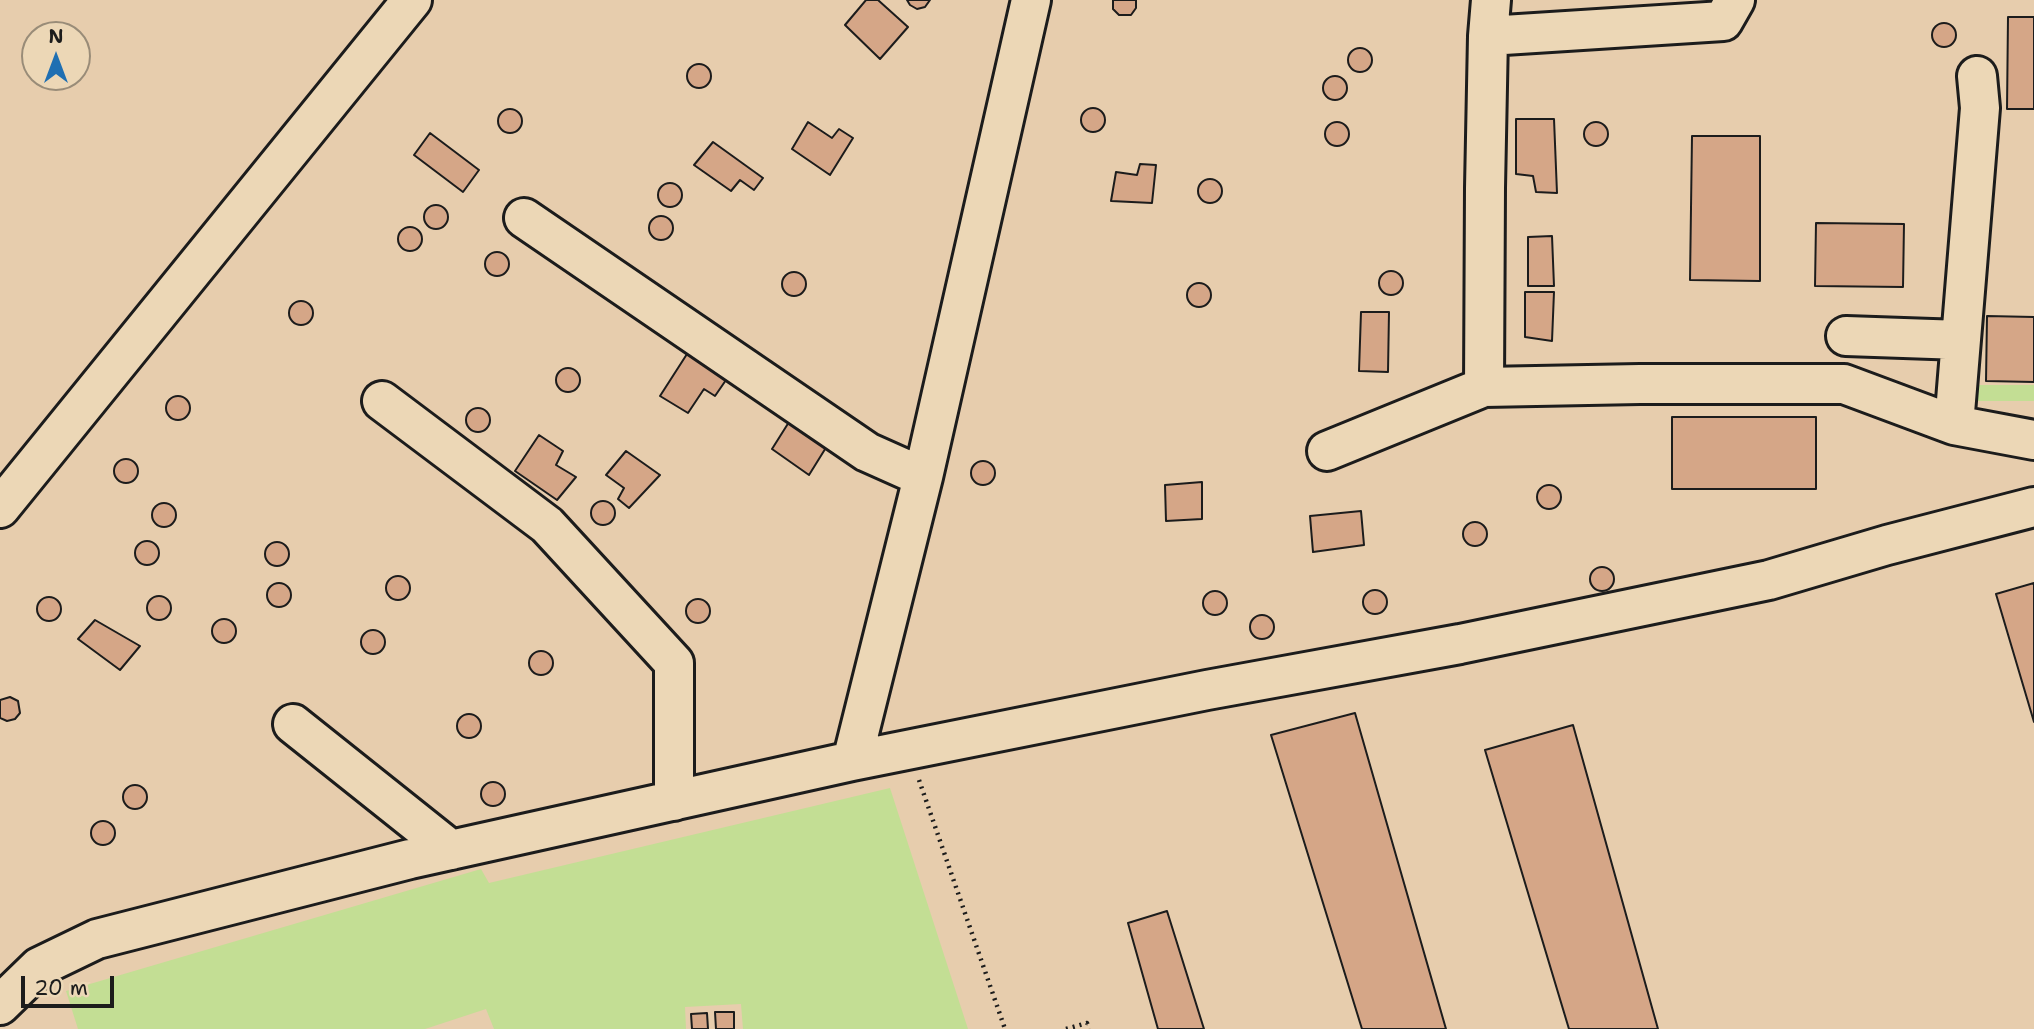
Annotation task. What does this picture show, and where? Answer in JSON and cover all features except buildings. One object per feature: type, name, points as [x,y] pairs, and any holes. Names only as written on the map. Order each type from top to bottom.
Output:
[{"type":"street","points":[[0,508],[412,0]]},
{"type":"street","points":[[852,761],[923,477],[1031,0]]},
{"type":"street","points":[[1484,387],[1489,18],[1723,21],[1735,0]]},
{"type":"street","points":[[1954,425],[1980,108],[1977,76]]},
{"type":"street","points":[[524,218],[867,452],[923,477]]},
{"type":"street","points":[[1846,337],[1961,340]]},
{"type":"street","points":[[1327,451],[1484,387],[1640,384],[1844,384],[1954,425],[2034,440]]},
{"type":"street","points":[[382,401],[547,525],[674,663],[674,801]]},
{"type":"street","points":[[0,1004],[39,967],[97,939],[451,850],[852,761],[1207,690],[1460,644],[1769,580],[1887,545],[2034,507]]},
{"type":"street","points":[[293,724],[451,850]]},
{"type":"path","points":[[909,750],[1004,1029]]},
{"type":"path","points":[[1066,1029],[1087,1023],[1089,1029]]},
{"type":"green space","points":[[1973,385],[2034,385],[2034,401],[1977,401],[1973,398]]},
{"type":"green space","points":[[890,788],[968,1029],[743,1029],[741,1004],[685,1007],[686,1029],[494,1029],[486,1009],[425,1029],[78,1029],[66,991],[481,869],[489,883]]}]
